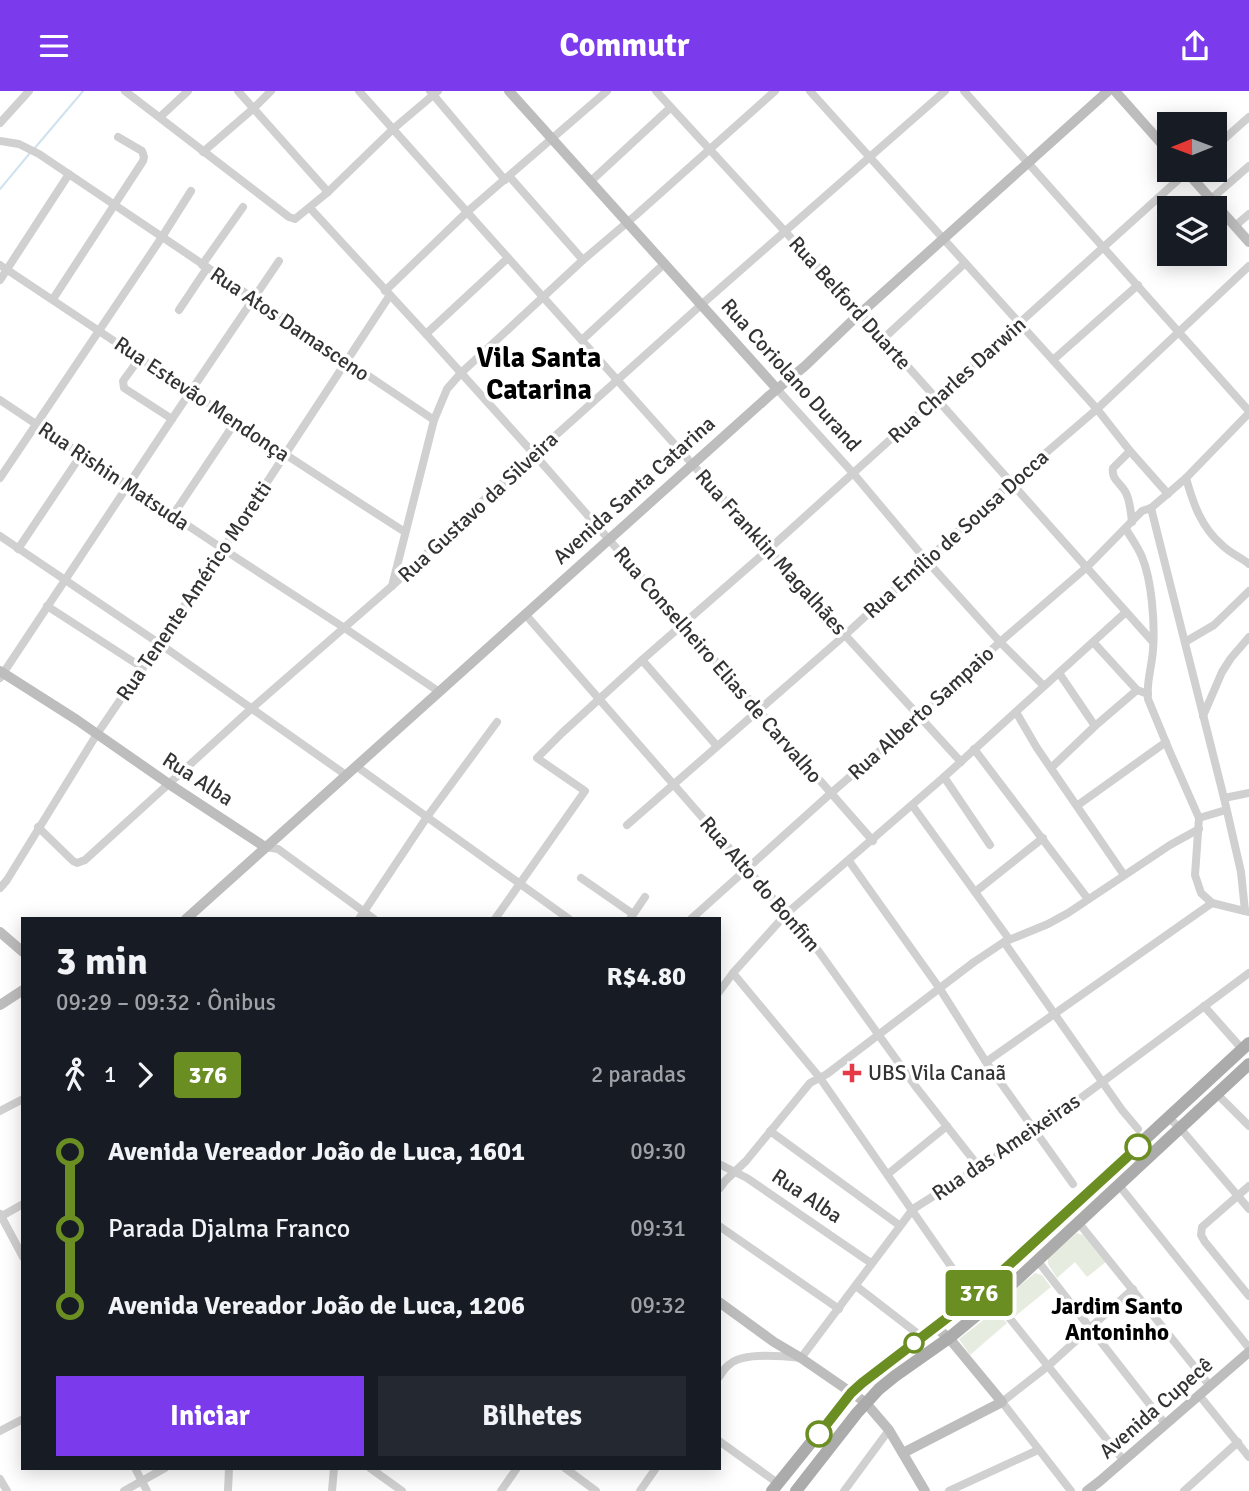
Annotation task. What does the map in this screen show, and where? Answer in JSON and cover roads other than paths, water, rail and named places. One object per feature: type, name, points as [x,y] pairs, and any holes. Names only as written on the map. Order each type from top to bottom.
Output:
[{"type":"main road","points":[[775,1488],[851,1393],[973,1298],[1246,1046]]},
{"type":"main road","points":[[796,1491],[865,1402],[895,1375],[948,1338],[995,1300],[1249,1064]]},
{"type":"street","points":[[0,123],[29,91]]},
{"type":"street","points":[[125,91],[292,219],[298,218],[328,192],[434,92],[507,178],[583,260]]},
{"type":"street","points":[[160,117],[188,91]]},
{"type":"street","points":[[238,91],[328,192]]},
{"type":"street","points":[[203,152],[271,91]]},
{"type":"street","name":"Rua Franklin Magalhães","points":[[359,91],[961,762]]},
{"type":"street","name":"Rua Coriolano Durand","points":[[509,91],[853,473],[926,560],[1000,642],[1044,685]]},
{"type":"street","name":"Rua Tenente Américo Moretti","points":[[0,888],[97,734],[160,644],[346,362],[387,293],[467,212],[607,91]]},
{"type":"street","name":"Rua Belford Duarte","points":[[656,91],[861,314],[1153,642]]},
{"type":"street","points":[[392,586],[434,420],[444,395],[461,373],[583,260],[775,91]]},
{"type":"street","points":[[810,91],[1097,409],[1168,495]]},
{"type":"street","name":"Rua Gustavo da Silveira","points":[[38,827],[73,861],[77,863],[85,860],[252,708],[392,586],[534,454],[945,91]]},
{"type":"street","points":[[964,91],[1249,412]]},
{"type":"street","name":"Avenida Santa Catarina","points":[[188,917],[438,691],[805,366],[1108,91]]},
{"type":"street","points":[[1115,91],[1157,138]]},
{"type":"street","points":[[591,181],[670,108]]},
{"type":"street","points":[[1227,136],[1249,117]]},
{"type":"street","points":[[53,299],[144,157],[142,151],[118,137]]},
{"type":"street","name":"Rua Atos Damasceno","points":[[0,141],[19,144],[39,154],[434,420]]},
{"type":"street","points":[[1214,196],[1249,166]]},
{"type":"street","points":[[0,279],[3,267],[69,174]]},
{"type":"street","name":"Rua Charles Darwin","points":[[520,884],[585,791],[537,758],[642,660],[1020,324],[1174,182]]},
{"type":"street","points":[[1197,182],[1209,196]]},
{"type":"street","points":[[0,478],[191,191]]},
{"type":"street","points":[[179,310],[243,207]]},
{"type":"street","name":"Rua Conselheiro Elias de Carvalho","points":[[310,208],[534,454],[873,841]]},
{"type":"street","points":[[1235,226],[1249,214]]},
{"type":"street","points":[[1227,217],[1249,242]]},
{"type":"street","points":[[426,334],[508,258]]},
{"type":"street","points":[[1,674],[279,261]]},
{"type":"street","points":[[883,339],[965,263]]},
{"type":"street","points":[[582,340],[664,264]]},
{"type":"street","name":"Rua Emílio de Sousa Docca","points":[[627,825],[760,711],[1012,482],[1097,409],[1249,266]]},
{"type":"street","name":"Rua Estevão Mendonça","points":[[3,267],[405,532]]},
{"type":"street","points":[[1053,360],[1138,285]]},
{"type":"street","points":[[139,359],[123,381],[124,388],[172,419]]},
{"type":"street","name":"Rua Rishin Matsuda","points":[[0,400],[438,691]]},
{"type":"street","name":"Rua Alberto Sampaio","points":[[693,917],[1087,567],[1142,511],[1151,509],[1168,495],[1249,412]]},
{"type":"street","points":[[173,515],[236,421]]},
{"type":"street","points":[[1130,451],[1112,471],[1126,493],[1129,525],[1146,571],[1153,642],[1148,694],[1150,703],[1199,818],[1195,867],[1196,881],[1201,893],[1212,903],[1247,911],[1224,798],[1151,509]]},
{"type":"street","points":[[18,549],[81,454]]},
{"type":"street","points":[[1186,478],[1195,509],[1210,534],[1223,547],[1249,564]]},
{"type":"street","points":[[0,537],[160,644],[346,775]]},
{"type":"street","points":[[1185,642],[1214,625],[1249,591]]},
{"type":"street","points":[[47,606],[143,669]]},
{"type":"street","points":[[721,989],[786,914],[873,841],[1126,612]]},
{"type":"street","name":"Rua Alto do Bonfim","points":[[525,614],[817,949],[897,1061],[979,1167]]},
{"type":"street","points":[[1203,716],[1226,666],[1249,637]]},
{"type":"street","points":[[1094,642],[1137,690],[1148,694]]},
{"type":"street","points":[[642,660],[717,746]]},
{"type":"street","points":[[1059,673],[1095,726]]},
{"type":"street","name":"Rua Alba","points":[[1,674],[97,734],[265,847],[278,849],[362,915]]},
{"type":"street","points":[[1051,768],[1137,690]]},
{"type":"street","points":[[1016,712],[1125,875]]},
{"type":"street","points":[[362,915],[427,817],[497,722]]},
{"type":"street","points":[[1078,805],[1166,741]]},
{"type":"street","points":[[974,749],[1088,899]]},
{"type":"street","points":[[356,766],[566,917]]},
{"type":"street","points":[[944,777],[990,845]]},
{"type":"street","points":[[1224,798],[1249,793]]},
{"type":"street","points":[[912,805],[975,892],[1054,1014],[1138,1129]]},
{"type":"street","points":[[1199,818],[1226,810]]},
{"type":"street","points":[[721,1187],[746,1161],[810,1083],[1006,941],[1048,924],[1199,829]]},
{"type":"street","points":[[975,892],[1043,838]]},
{"type":"street","points":[[849,861],[1073,1184]]},
{"type":"street","points":[[581,877],[631,916],[645,897]]},
{"type":"street","points":[[496,917],[520,884]]},
{"type":"street","points":[[986,1062],[1212,903]]},
{"type":"street","points":[[0,932],[21,950]]},
{"type":"street","points":[[733,973],[820,1078],[973,1298]]},
{"type":"street","name":"Rua das Ameixeiras","points":[[801,1358],[913,1209],[1035,1132],[1249,973]]},
{"type":"street","points":[[0,1005],[21,991]]},
{"type":"street","points":[[1204,1006],[1246,1046]]},
{"type":"street","points":[[1217,1094],[1249,1126]]},
{"type":"street","points":[[0,1111],[21,1100]]},
{"type":"street","points":[[1169,1118],[1249,1209]]},
{"type":"street","points":[[888,1174],[947,1126]]},
{"type":"street","points":[[770,1131],[899,1225]]},
{"type":"street","name":"Rua Alba","points":[[721,1165],[734,1171],[871,1263]]},
{"type":"street","points":[[1118,1184],[1248,1354]]},
{"type":"street","points":[[1249,1186],[1202,1227],[1201,1235],[1249,1296]]},
{"type":"street","points":[[21,1205],[0,1215],[21,1253]]},
{"type":"street","points":[[1078,1222],[1210,1386]]},
{"type":"street","points":[[721,1227],[838,1309]]},
{"type":"street","points":[[1037,1260],[1165,1424]]},
{"type":"street","points":[[856,1286],[922,1337]]},
{"type":"street","points":[[903,1453],[1002,1402],[1048,1366],[1133,1289]]},
{"type":"street","points":[[995,1300],[1124,1461]]},
{"type":"street","points":[[721,1303],[865,1402],[889,1430],[925,1491]]},
{"type":"street","points":[[935,1327],[948,1338],[1002,1402],[1071,1491]]},
{"type":"street","name":"Avenida Cupecê","points":[[1087,1491],[1248,1354]]},
{"type":"street","points":[[721,1374],[731,1362],[744,1359],[778,1356],[801,1358]]},
{"type":"street","points":[[1199,1395],[1249,1457]]},
{"type":"street","points":[[0,1431],[21,1420]]},
{"type":"street","points":[[844,1491],[889,1430]]},
{"type":"street","points":[[1184,1491],[1238,1442]]},
{"type":"street","points":[[721,1443],[775,1488]]},
{"type":"street","points":[[950,1491],[1038,1450]]},
{"type":"street","points":[[136,1470],[147,1491]]},
{"type":"street","points":[[124,1491],[162,1470]]},
{"type":"street","points":[[228,1491],[229,1470]]},
{"type":"street","points":[[332,1491],[334,1470]]},
{"type":"street","points":[[376,1470],[402,1491]]},
{"type":"street","points":[[501,1491],[516,1470]]},
{"type":"street","points":[[568,1470],[596,1491]]},
{"type":"street","points":[[640,1491],[655,1470]]},
{"type":"street","points":[[0,1479],[6,1491]]},
{"type":"waterway","points":[[34,149],[83,91]]},
{"type":"waterway","points":[[0,189],[30,153]]},
{"type":"place","name":"UBS Vila Canaã","points":[[852,1073]]},
{"type":"district","name":"Vila Santa Catarina","points":[[539,374]]},
{"type":"district","name":"Jardim Santo Antoninho","points":[[1117,1319]]}]
